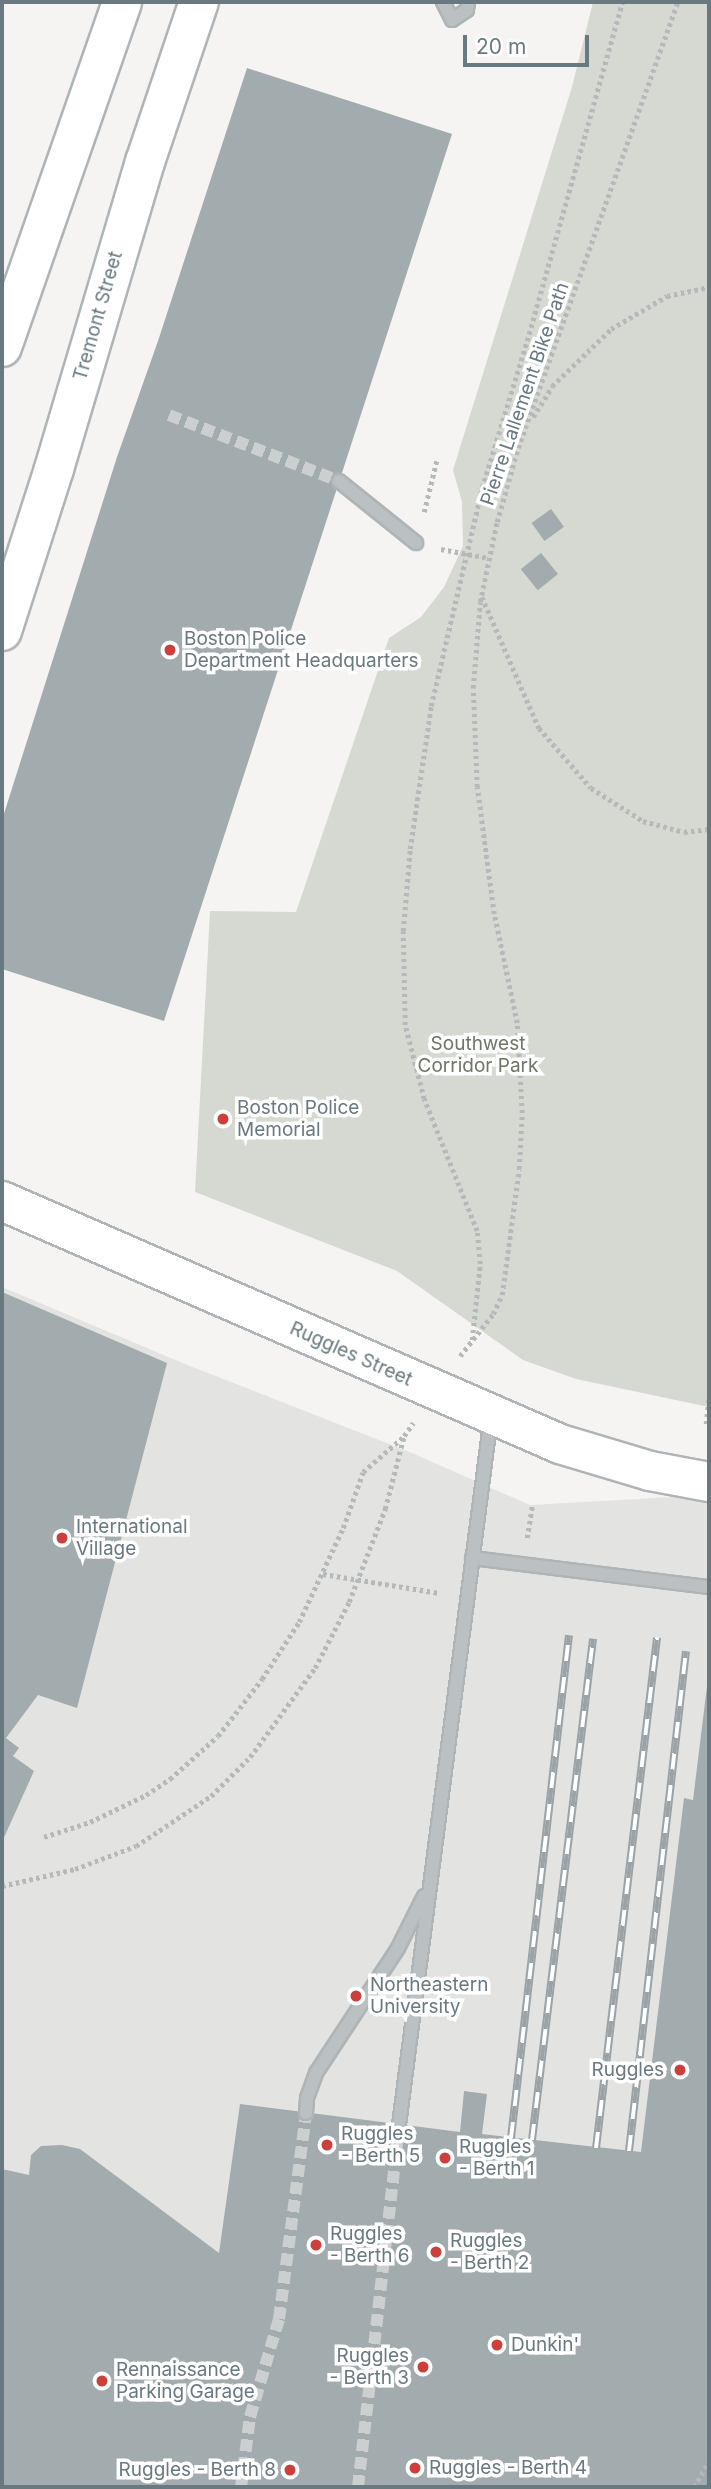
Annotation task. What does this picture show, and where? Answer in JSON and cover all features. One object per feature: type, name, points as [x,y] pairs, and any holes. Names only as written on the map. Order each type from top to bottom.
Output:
[{"type":"main road","points":[[2,347],[122,2]]},
{"type":"main road","name":"Tremont Street","points":[[2,631],[54,469],[141,174],[199,2]]},
{"type":"main road","name":"Ruggles Street","points":[[2,1200],[560,1444],[614,1461],[709,1482]]},
{"type":"street","points":[[443,2],[452,20],[450,34]]},
{"type":"street","points":[[452,20],[467,10],[468,2]]},
{"type":"street","points":[[339,481],[416,544]]},
{"type":"street","points":[[399,2125],[491,1416]]},
{"type":"street","points":[[472,1558],[709,1587]]},
{"type":"street","points":[[306,2113],[307,2098],[316,2073],[398,1948],[428,1886]]},
{"type":"path","points":[[467,555],[482,488],[527,341],[622,2]]},
{"type":"path","name":"Pierre Lallement Bike Path","points":[[467,555],[431,706],[419,784],[404,912],[402,983],[405,1025],[414,1068],[477,1231],[480,1264],[471,1341],[497,1308],[505,1285],[519,1169],[522,1113],[517,1023],[494,914],[477,787],[472,688],[482,596],[489,558],[527,426],[678,2]]},
{"type":"path","points":[[527,426],[552,386],[611,329],[667,296],[709,287]]},
{"type":"path","points":[[416,544],[437,459]]},
{"type":"path","points":[[447,551],[489,558]]},
{"type":"path","points":[[482,596],[539,728],[591,788],[643,821],[684,832],[709,829]]},
{"type":"path","points":[[706,1424],[709,1394]]},
{"type":"path","points":[[2,1886],[75,1869],[118,1855],[171,1824],[211,1796],[260,1746],[296,1698],[326,1648],[359,1580],[385,1510],[404,1436],[363,1472],[323,1574],[299,1622],[262,1679],[218,1736],[170,1779],[123,1808],[44,1836]]},
{"type":"path","points":[[527,1538],[532,1505]]},
{"type":"path","points":[[323,1574],[442,1594]]},
{"type":"path","points":[[694,2487],[709,2461]]},
{"type":"shaded area","name":"Northeastern University","points":[[2,1287],[185,1364],[412,1453],[530,1505],[709,1495],[709,2487],[2,2487]]},
{"type":"green space","name":"Southwest Corridor Park","points":[[593,2],[709,2],[709,1407],[576,1379],[523,1360],[397,1271],[195,1192],[210,911],[296,912],[389,638],[421,617],[444,587],[463,546],[462,502],[453,470],[572,87]]},
{"type":"building","name":"Boston Police Department Headquarters","points":[[247,68],[452,134],[164,1021],[2,969],[2,820],[117,457],[158,341]]},
{"type":"building","points":[[551,509],[564,527],[545,541],[532,523]]},
{"type":"building","points":[[541,553],[558,574],[538,590],[521,569]]},
{"type":"building","name":"International Village","points":[[2,1292],[167,1363],[77,1708],[38,1695],[6,1738],[19,1748],[13,1756],[34,1771],[2,1842]]},
{"type":"building","name":"Ruggles","points":[[708,1678],[709,2487],[2,2487],[2,2169],[29,2175],[31,2155],[41,2146],[62,2145],[80,2149],[219,2253],[240,2104],[460,2132],[464,2091],[487,2094],[482,2134],[641,2152],[684,1798],[693,1800]]},
{"type":"tunnel","points":[[169,415],[339,481]]},
{"type":"tunnel","points":[[241,2487],[250,2417],[279,2319],[306,2113]]},
{"type":"tunnel","points":[[358,2487],[399,2125]]},
{"type":"railway","points":[[511,2138],[569,1635]]},
{"type":"railway","points":[[596,2148],[657,1638]]},
{"type":"railway","points":[[532,2140],[593,1639]]},
{"type":"railway","points":[[629,2151],[686,1651]]},
{"type":"place","name":"Boston Police Department Headquarters","points":[[170,650]]},
{"type":"place","name":"Boston Police Memorial","points":[[223,1119]]},
{"type":"place","name":"International Village","points":[[62,1538]]},
{"type":"place","name":"Northeastern University","points":[[356,1996]]},
{"type":"place","name":"Ruggles","points":[[680,2070]]},
{"type":"place","name":"Ruggles - Berth 5","points":[[327,2145]]},
{"type":"place","name":"Ruggles - Berth 1","points":[[445,2158]]},
{"type":"place","name":"Ruggles - Berth 6","points":[[316,2245]]},
{"type":"place","name":"Ruggles - Berth 2","points":[[436,2252]]},
{"type":"place","name":"Dunkin'","points":[[497,2345]]},
{"type":"place","name":"Ruggles - Berth 3","points":[[423,2367]]},
{"type":"place","name":"Rennaissance Parking Garage","points":[[102,2381]]},
{"type":"place","name":"Ruggles - Berth 4","points":[[415,2468]]},
{"type":"place","name":"Ruggles - Berth 8","points":[[290,2470]]}]
